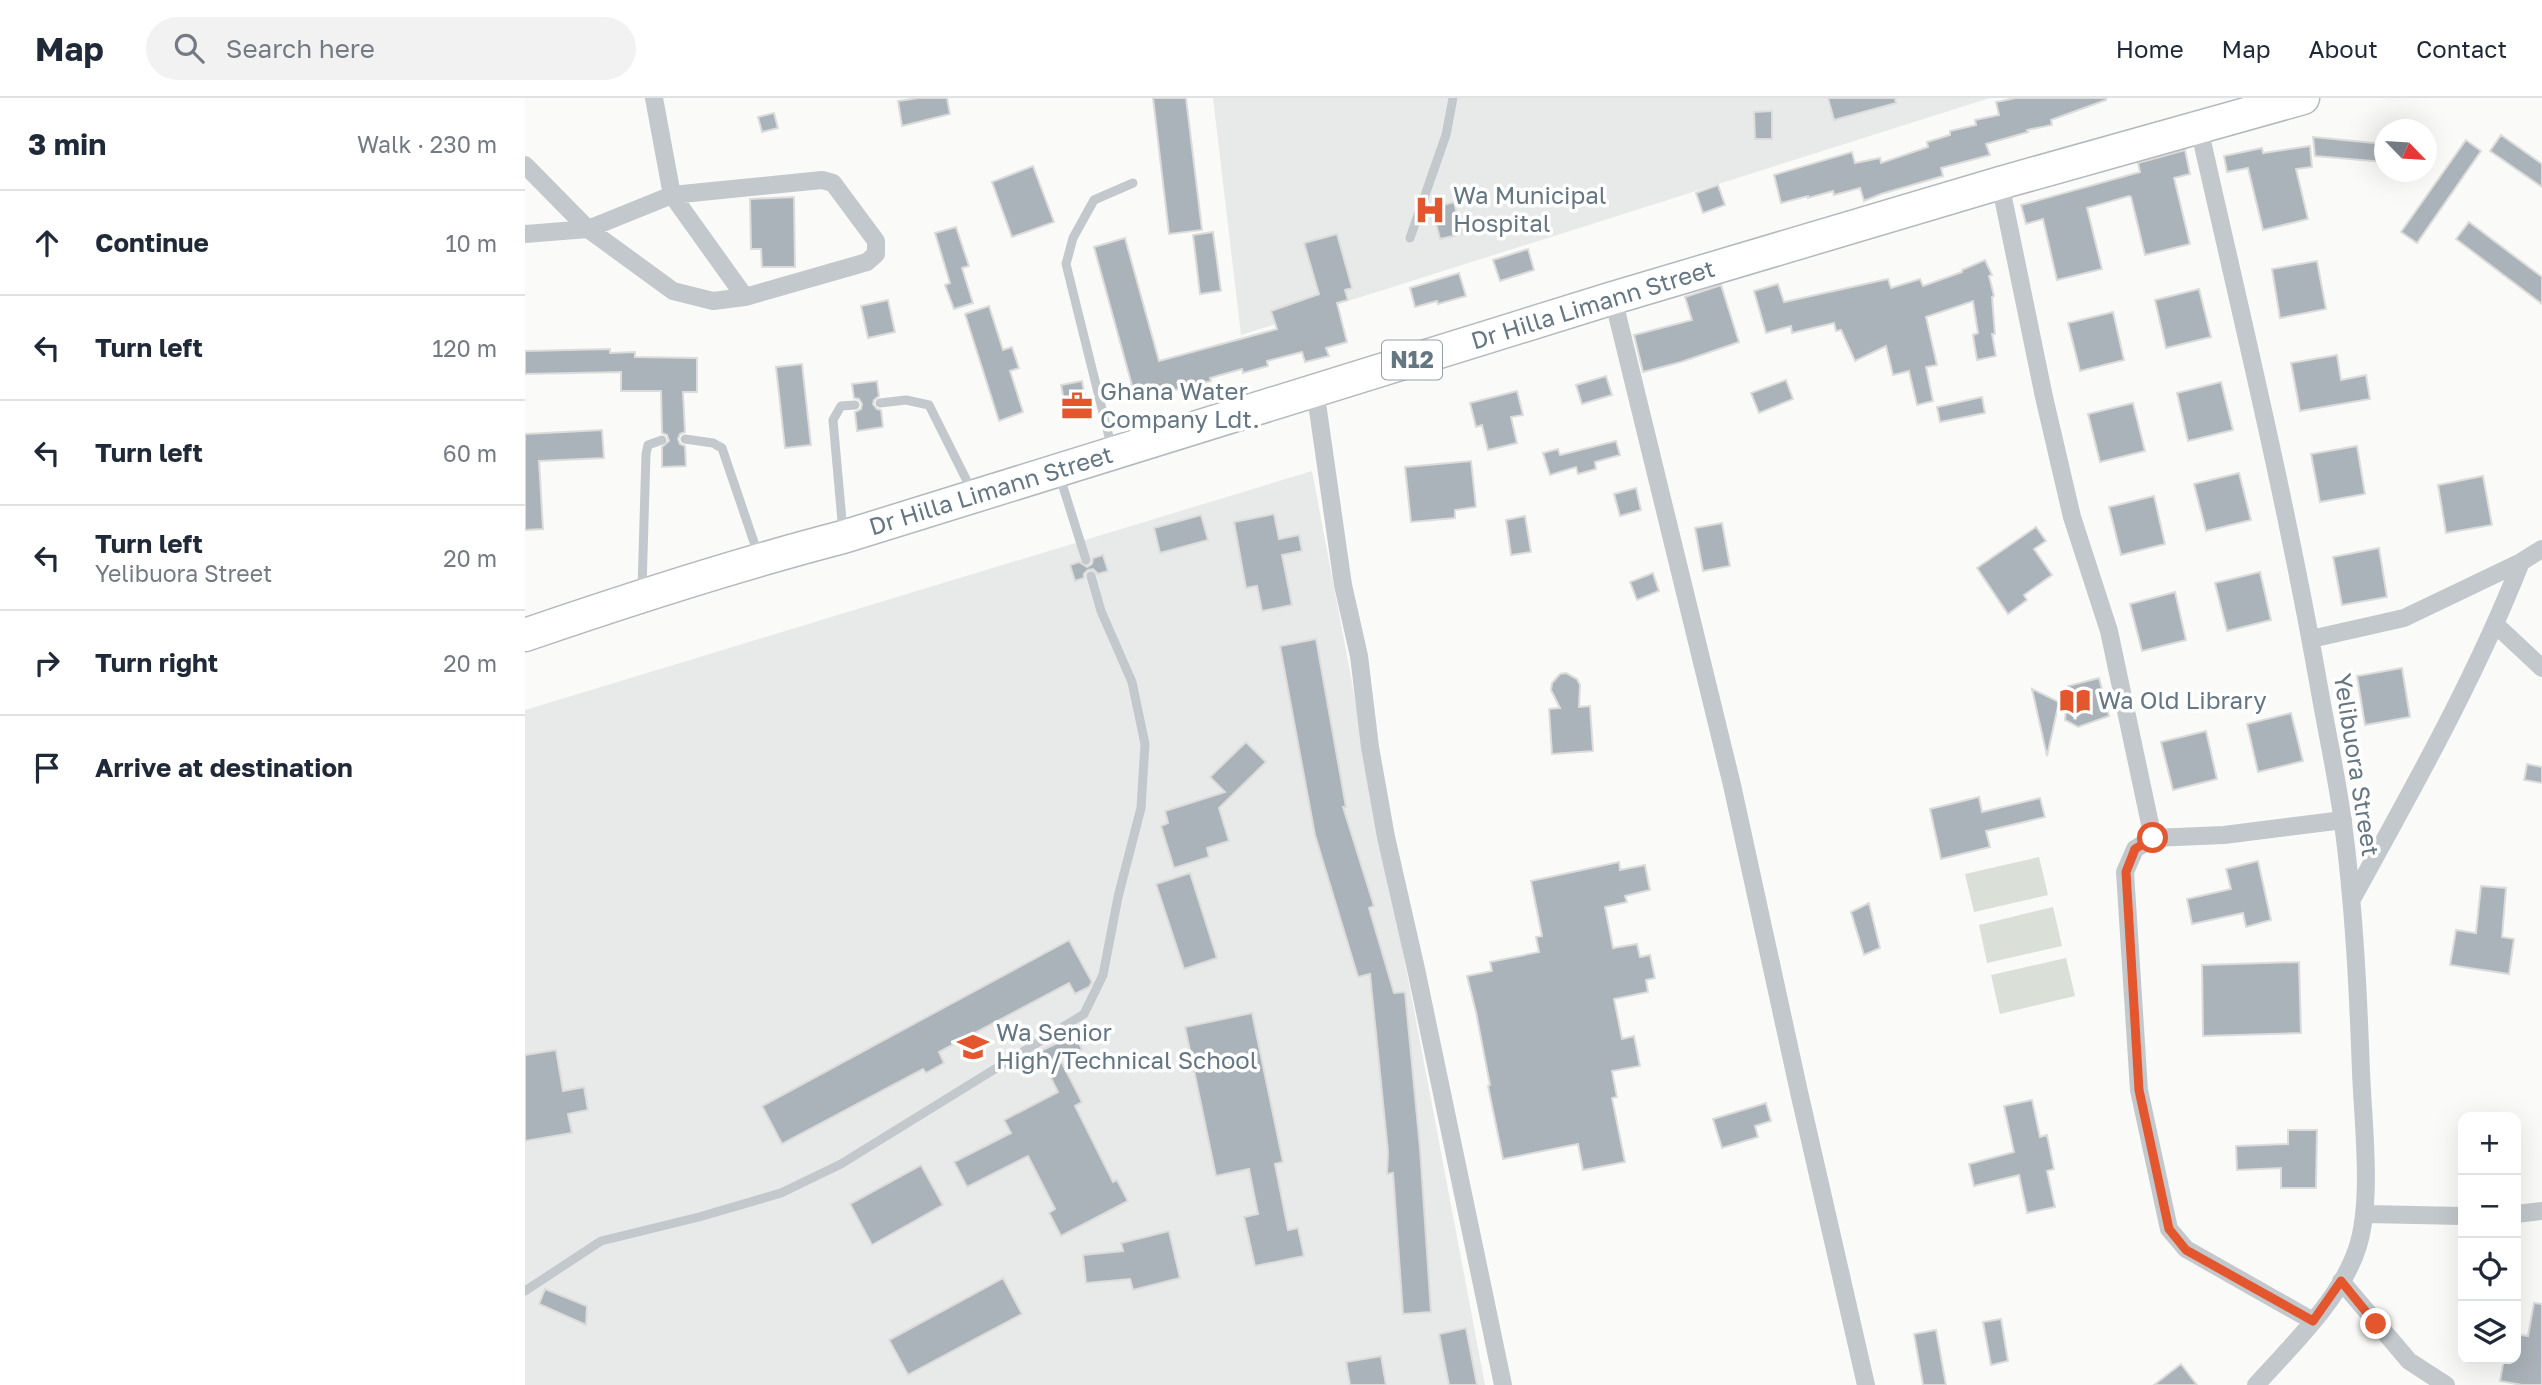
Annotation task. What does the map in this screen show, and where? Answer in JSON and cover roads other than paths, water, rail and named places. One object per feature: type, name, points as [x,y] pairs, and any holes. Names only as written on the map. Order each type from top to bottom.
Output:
[{"type":"highway","name":"Dr Hilla Limann Street","points":[[525,635],[642,595],[759,559],[843,537],[1315,389],[2000,183],[2303,98]]},
{"type":"street","points":[[654,98],[671,195],[745,297]]},
{"type":"street","name":"Yelibuora Street","points":[[2199,128],[2288,524],[2311,639],[2343,820],[2352,899],[2360,1028],[2366,1214],[2357,1251],[2341,1281],[2313,1321],[2256,1385]]},
{"type":"street","points":[[525,165],[588,229],[673,291],[713,301],[745,297],[867,262],[876,254],[876,241],[833,183],[822,180],[671,195],[588,229],[525,234]]},
{"type":"street","points":[[2000,183],[2072,517],[2109,631],[2153,838]]},
{"type":"street","points":[[1613,299],[1732,785],[1866,1385]]},
{"type":"street","points":[[1315,389],[1343,585],[1359,656],[1370,747],[1386,837],[1503,1385]]},
{"type":"street","points":[[2311,639],[2403,618],[2521,562],[2542,549]]},
{"type":"street","points":[[2352,899],[2496,625],[2521,562]]},
{"type":"street","points":[[2496,625],[2542,668]]},
{"type":"street","points":[[2313,1321],[2186,1250],[2169,1229],[2139,1090],[2126,872],[2135,849],[2153,838],[2224,835],[2343,820]]},
{"type":"street","points":[[2521,1213],[2542,1211]]},
{"type":"street","points":[[2366,1214],[2458,1216]]},
{"type":"street","points":[[2341,1281],[2409,1361],[2446,1385]]},
{"type":"lane","points":[[1410,238],[1446,135],[1453,98]]},
{"type":"lane","points":[[1113,453],[1066,264],[1073,238],[1094,200],[1133,183]]},
{"type":"lane","points":[[880,402],[906,400],[929,405],[974,496]]},
{"type":"lane","points":[[843,537],[833,420],[841,406],[855,405]]},
{"type":"lane","points":[[685,439],[713,443],[722,448],[759,559]]},
{"type":"lane","points":[[642,595],[647,445],[662,440]]},
{"type":"lane","points":[[1057,469],[1086,560]]},
{"type":"lane","points":[[525,1291],[601,1241],[781,1193],[841,1164],[1084,1014],[1103,975],[1118,897],[1141,808],[1145,744],[1132,682],[1101,611],[1091,576]]},
{"type":"place","name":"Wa Municipal Hospital","points":[[1430,210]]},
{"type":"place","name":"Ghana Water Company Ldt.","points":[[1077,406]]},
{"type":"place","name":"Wa Old Library","points":[[2075,701]]},
{"type":"place","name":"Wa Senior High/Technical School","points":[[973,1047]]}]
